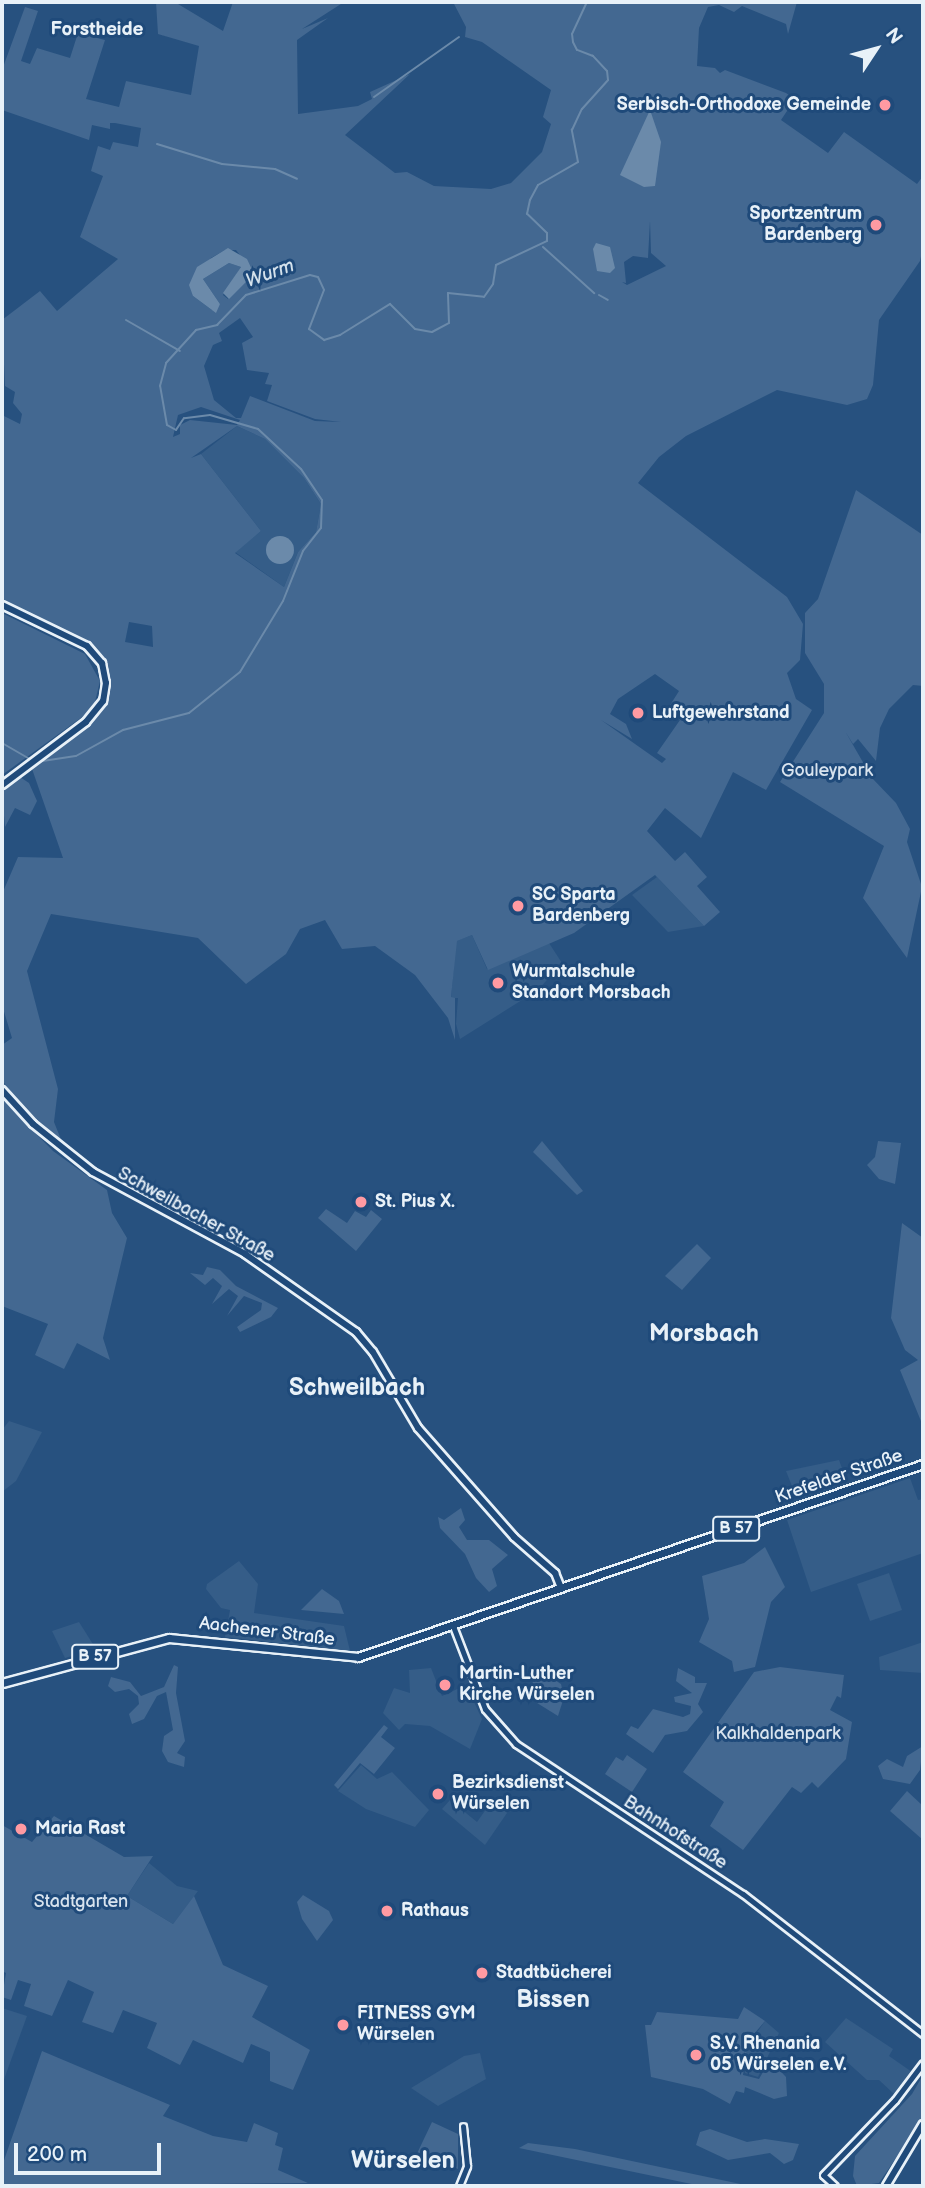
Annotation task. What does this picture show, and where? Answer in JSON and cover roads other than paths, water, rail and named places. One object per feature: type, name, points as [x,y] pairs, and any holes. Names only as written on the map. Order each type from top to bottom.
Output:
[{"type":"main road","points":[[2,605],[87,646],[106,674],[106,691],[94,714],[2,785]]},
{"type":"main road","name":"Schweilbacher Straße","points":[[2,1090],[33,1124],[93,1172],[244,1254],[356,1332],[373,1352],[418,1428],[514,1537],[555,1573],[561,1588]]},
{"type":"main road","name":"Krefelder Straße","points":[[685,1548],[923,1464]]},
{"type":"main road","name":"Aachener Straße","points":[[2,1683],[169,1638],[206,1638],[349,1657],[453,1626],[685,1548]]},
{"type":"main road","points":[[879,2186],[887,2184],[923,2124]]},
{"type":"street","name":"Bahnhofstraße","points":[[453,1626],[485,1709],[516,1744],[743,1894],[923,2034]]},
{"type":"street","points":[[835,2186],[823,2175],[895,2100],[923,2063]]},
{"type":"street","points":[[459,2186],[467,2166],[463,2126]]},
{"type":"waterway","name":"Wurm","points":[[36,762],[76,756],[123,730],[189,713],[240,672],[283,601],[303,551],[321,528],[322,500],[301,469],[258,429],[210,415],[184,418],[176,430],[167,425],[160,386],[166,363],[196,330],[217,325],[246,295],[310,275],[318,277],[324,290],[309,329],[324,340],[340,335],[390,304],[415,329],[432,332],[449,323],[448,293],[484,297],[493,284],[496,265],[547,241],[547,233],[527,214],[530,200],[538,185],[578,162],[572,130],[582,109],[608,80],[607,71],[593,56],[577,50],[573,42],[572,34],[587,2]]},
{"type":"waterway","points":[[374,97],[459,37]]},
{"type":"waterway","points":[[157,144],[222,164],[275,169],[297,179]]},
{"type":"waterway","points":[[543,247],[594,293]]},
{"type":"waterway","points":[[599,295],[608,300]]},
{"type":"waterway","points":[[126,320],[180,351]]},
{"type":"waterway","name":"Wurm","points":[[2,743],[31,760]]},
{"type":"place","name":"Serbisch-Orthodoxe Gemeinde","points":[[885,105]]},
{"type":"place","name":"Sportzentrum Bardenberg","points":[[876,225]]},
{"type":"place","name":"Luftgewehrstand","points":[[638,713]]},
{"type":"place","name":"SC Sparta Bardenberg","points":[[518,906]]},
{"type":"place","name":"Wurmtalschule Standort Morsbach","points":[[498,983]]},
{"type":"place","name":"St. Pius X.","points":[[361,1202]]},
{"type":"place","name":"Martin-Luther Kirche Würselen","points":[[445,1685]]},
{"type":"place","name":"Bezirksdienst Würselen","points":[[438,1794]]},
{"type":"place","name":"Maria Rast","points":[[21,1829]]},
{"type":"place","name":"Rathaus","points":[[387,1911]]},
{"type":"place","name":"Stadtbücherei","points":[[482,1973]]},
{"type":"place","name":"FITNESS GYM Würselen","points":[[343,2025]]},
{"type":"place","name":"S.V. Rhenania 05 Würselen e.V.","points":[[696,2055]]},
{"type":"district","name":"Forstheide","points":[[97,30]]},
{"type":"district","name":"Morsbach","points":[[704,1334]]},
{"type":"district","name":"Schweilbach","points":[[357,1388]]},
{"type":"district","name":"Bissen","points":[[553,2000]]},
{"type":"district","name":"Würselen","points":[[403,2161]]},
{"type":"park label","name":"Gouleypark","points":[[827,771]]},
{"type":"park label","name":"Kalkhaldenpark","points":[[778,1734]]},
{"type":"park label","name":"Stadtgarten","points":[[81,1902]]}]
